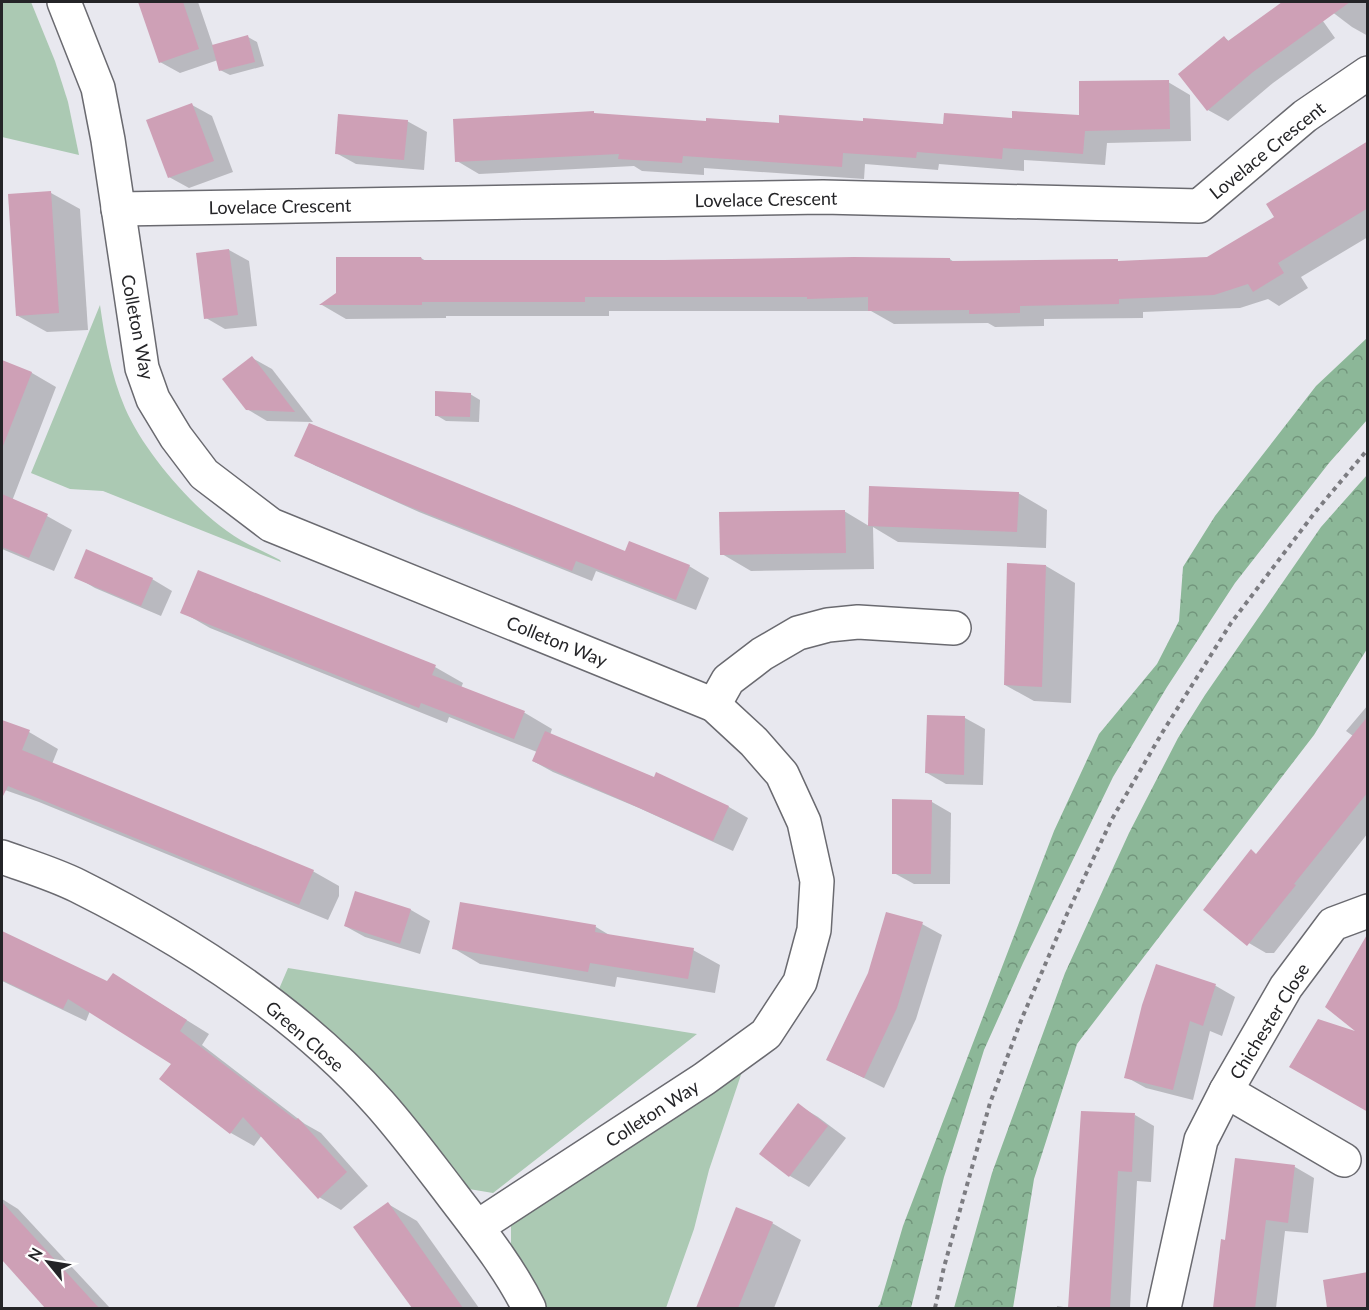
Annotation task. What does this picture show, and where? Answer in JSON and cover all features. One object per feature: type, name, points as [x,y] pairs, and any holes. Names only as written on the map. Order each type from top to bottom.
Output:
[{"type":"street","name":"Colleton Way","points":[[64,2],[98,88],[142,368],[153,399],[204,474],[271,525],[714,705],[754,742],[782,774],[804,822],[817,881],[814,930],[800,982],[766,1034],[704,1079],[477,1227]]},
{"type":"street","name":"Lovelace Crescent","points":[[117,209],[824,197],[1199,206],[1305,116],[1368,73]]},
{"type":"street","points":[[714,705],[729,680],[762,654],[798,633],[828,625],[858,622],[954,628]]},
{"type":"street","name":"Green Close","points":[[2,857],[76,885],[173,937],[272,1004],[326,1051],[378,1102],[477,1227],[521,1292],[529,1308]]},
{"type":"street","name":"Chichester Close","points":[[1164,1308],[1201,1140],[1226,1091],[1286,987],[1333,924],[1368,911]]},
{"type":"street","name":"Chichester Close","points":[[1226,1091],[1344,1160]]},
{"type":"path","points":[[935,1308],[944,1267],[990,1102],[1022,1018],[1067,914],[1112,819],[1162,733],[1231,623],[1316,511],[1368,449]]},
{"type":"green space","points":[[2,2],[31,2],[55,61],[68,102],[79,155],[2,137]]},
{"type":"green space","points":[[100,305],[109,357],[120,396],[133,424],[155,459],[183,492],[213,520],[227,531],[281,562],[103,491],[70,489],[31,473]]},
{"type":"green space","points":[[1367,338],[1367,420],[1329,463],[1235,583],[1167,687],[1113,777],[1023,963],[984,1050],[944,1177],[911,1308],[877,1308],[903,1226],[1054,831],[1099,734],[1157,664],[1179,621],[1183,567],[1215,516],[1316,386]]},
{"type":"green space","points":[[1367,475],[1367,649],[1314,735],[1077,1044],[1034,1179],[1013,1308],[954,1308],[992,1173],[1065,973],[1129,833],[1178,738],[1205,695],[1321,527]]},
{"type":"green space","points":[[288,968],[697,1034],[493,1193],[469,1189],[427,1134],[368,1068],[279,989]]},
{"type":"green space","points":[[747,1057],[709,1170],[694,1229],[666,1308],[543,1308],[511,1247],[511,1223]]},
{"type":"building","points":[[138,2],[183,2],[199,49],[159,63]]},
{"type":"building","points":[[1282,2],[1350,2],[1253,72],[1207,111],[1178,74],[1224,36],[1228,41]]},
{"type":"building","points":[[248,35],[255,62],[219,71],[212,45]]},
{"type":"building","points":[[1169,80],[1170,129],[1085,131],[1083,154],[1003,148],[1002,159],[917,152],[916,158],[843,153],[842,167],[683,156],[682,163],[618,159],[619,154],[455,162],[453,119],[594,111],[594,113],[706,121],[706,118],[779,123],[779,115],[943,124],[944,113],[1012,118],[1012,111],[1079,115],[1079,81]]},
{"type":"building","points":[[192,103],[214,161],[168,178],[146,120]]},
{"type":"building","points":[[338,114],[408,120],[404,160],[335,154]]},
{"type":"building","points":[[1368,141],[1368,208],[1278,263],[1284,273],[1253,292],[1248,284],[1214,295],[1119,299],[1119,304],[1020,306],[1020,313],[969,314],[969,310],[868,311],[868,297],[807,299],[807,297],[585,297],[585,302],[422,302],[422,305],[319,305],[336,293],[336,257],[421,257],[422,260],[665,260],[854,257],[950,258],[950,261],[1118,259],[1118,261],[1207,257],[1274,217],[1266,204]]},
{"type":"building","points":[[51,191],[59,313],[16,316],[8,194]]},
{"type":"building","points":[[229,249],[238,315],[204,319],[196,253]]},
{"type":"building","points":[[252,356],[295,412],[246,410],[222,379]]},
{"type":"building","points":[[2,360],[32,372],[3,446],[2,446]]},
{"type":"building","points":[[435,391],[471,393],[470,417],[435,416]]},
{"type":"building","points":[[309,423],[625,551],[629,541],[690,565],[676,600],[576,561],[572,571],[398,502],[294,456]]},
{"type":"building","points":[[869,486],[1019,492],[1017,532],[868,526]]},
{"type":"building","points":[[2,494],[48,514],[29,558],[2,547]]},
{"type":"building","points":[[845,510],[846,553],[720,555],[719,512]]},
{"type":"building","points":[[86,549],[153,578],[141,606],[74,578]]},
{"type":"building","points":[[1007,563],[1046,565],[1042,687],[1004,685]]},
{"type":"building","points":[[198,570],[436,665],[432,675],[525,711],[514,739],[421,703],[419,708],[180,613]]},
{"type":"building","points":[[927,715],[965,716],[964,775],[925,773]]},
{"type":"building","points":[[1368,716],[1368,792],[1247,946],[1203,910],[1251,849],[1256,854]]},
{"type":"building","points":[[2,720],[30,730],[22,750],[314,870],[299,905],[8,786],[2,798]]},
{"type":"building","points":[[545,731],[654,777],[656,772],[729,806],[713,841],[532,761]]},
{"type":"building","points":[[892,799],[932,800],[931,874],[892,874]]},
{"type":"building","points":[[355,891],[411,909],[400,944],[344,926]]},
{"type":"building","points":[[460,902],[596,925],[595,932],[694,948],[688,979],[590,963],[588,972],[452,949]]},
{"type":"building","points":[[886,912],[923,922],[897,1008],[864,1078],[826,1060],[868,973]]},
{"type":"building","points":[[2,931],[107,981],[113,973],[187,1020],[180,1031],[296,1120],[298,1118],[347,1172],[318,1199],[243,1117],[230,1134],[159,1079],[171,1064],[68,999],[63,1009],[2,980]]},
{"type":"building","points":[[1368,933],[1368,1112],[1289,1067],[1318,1019],[1355,1031],[1325,1007]]},
{"type":"building","points":[[1156,964],[1216,984],[1203,1026],[1190,1021],[1173,1090],[1124,1078],[1142,1005]]},
{"type":"building","points":[[798,1103],[828,1126],[789,1177],[759,1154]]},
{"type":"building","points":[[1081,1111],[1135,1113],[1132,1172],[1118,1171],[1110,1308],[1068,1308]]},
{"type":"building","points":[[1235,1158],[1295,1165],[1288,1223],[1266,1220],[1255,1308],[1213,1308],[1221,1239],[1225,1240]]},
{"type":"building","points":[[2,1202],[99,1308],[45,1308],[2,1260]]},
{"type":"building","points":[[388,1202],[463,1308],[412,1308],[353,1227]]},
{"type":"building","points":[[736,1207],[773,1222],[738,1308],[696,1308]]},
{"type":"building","points":[[1368,1272],[1368,1308],[1327,1308],[1323,1280]]}]
